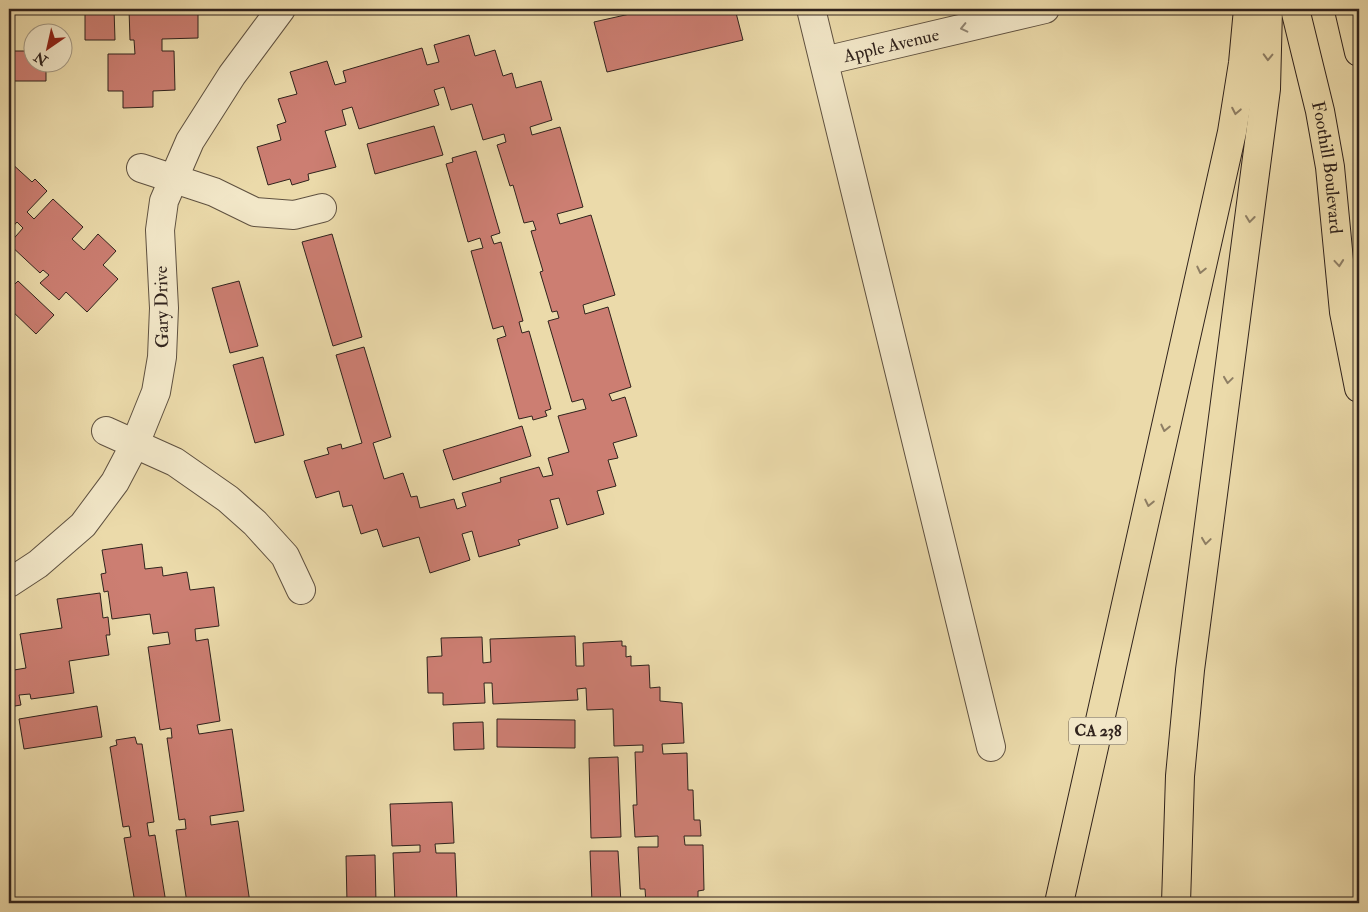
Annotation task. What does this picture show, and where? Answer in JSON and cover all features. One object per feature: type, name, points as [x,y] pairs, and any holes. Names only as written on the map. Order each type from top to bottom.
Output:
[{"type":"main road","name":"CA 238","points":[[1059,903],[1232,132],[1243,63],[1248,9]]},
{"type":"main road","points":[[1176,903],[1182,740],[1266,89],[1268,9]]},
{"type":"main road","name":"Foothill Boulevard","points":[[1295,9],[1320,111],[1330,167],[1344,312],[1359,388]]},
{"type":"main road","points":[[1349,9],[1359,52]]},
{"type":"main road","points":[[1042,903],[1080,772],[1136,560]]},
{"type":"street","name":"Gary Drive","points":[[9,583],[38,564],[83,525],[116,482],[135,444],[156,392],[162,357],[164,308],[160,230],[164,202],[190,140],[215,100],[281,9]]},
{"type":"street","points":[[812,9],[991,746]]},
{"type":"street","name":"Apple Avenue","points":[[824,60],[1046,9]]},
{"type":"street","points":[[140,168],[214,192],[255,212],[294,214],[322,208]]},
{"type":"street","points":[[106,431],[175,462],[206,482],[256,523],[284,556],[301,590]]},
{"type":"building","points":[[85,9],[114,9],[115,40],[85,40]]},
{"type":"building","points":[[129,9],[198,9],[198,38],[162,39],[162,51],[174,51],[175,90],[153,91],[153,107],[123,108],[123,91],[108,91],[108,54],[135,54],[134,40],[130,40]]},
{"type":"building","points":[[652,9],[735,9],[743,40],[607,72],[594,22]]},
{"type":"building","points":[[469,35],[475,56],[495,50],[503,76],[512,73],[516,88],[541,81],[552,120],[530,127],[532,135],[560,127],[583,207],[557,214],[560,224],[591,215],[615,295],[583,305],[585,314],[608,307],[631,387],[609,394],[612,401],[625,397],[637,436],[613,443],[618,458],[608,460],[616,486],[597,491],[604,514],[567,525],[559,498],[550,500],[558,528],[518,540],[520,545],[479,557],[472,531],[462,534],[470,560],[430,573],[419,537],[383,547],[377,529],[361,534],[352,505],[343,507],[339,491],[316,498],[304,461],[329,454],[327,448],[341,444],[342,449],[362,443],[336,355],[364,347],[391,437],[373,443],[384,479],[403,473],[411,497],[417,496],[420,508],[454,499],[457,509],[466,506],[462,493],[501,482],[500,478],[539,467],[543,477],[553,475],[548,458],[569,452],[558,416],[586,409],[583,399],[572,402],[548,321],[559,318],[557,311],[552,312],[540,272],[543,271],[531,231],[536,230],[533,221],[524,223],[513,185],[510,186],[497,145],[506,142],[504,134],[483,140],[472,104],[451,110],[444,87],[434,90],[439,105],[359,129],[352,107],[342,110],[346,125],[325,131],[336,167],[308,174],[309,180],[292,185],[290,179],[268,185],[257,147],[281,140],[277,125],[286,122],[278,99],[297,94],[290,72],[327,61],[335,85],[346,82],[343,71],[422,48],[427,65],[439,62],[434,45]]},
{"type":"building","points":[[9,51],[22,51],[22,72],[46,72],[46,81],[9,81]]},
{"type":"building","points":[[434,126],[443,155],[375,174],[367,144]]},
{"type":"building","points":[[476,151],[500,233],[491,236],[494,244],[501,242],[523,321],[519,322],[522,333],[529,331],[551,409],[545,411],[547,416],[533,420],[532,416],[519,419],[497,339],[506,336],[503,326],[493,329],[471,251],[483,248],[480,238],[468,242],[446,164],[453,162],[452,158]]},
{"type":"building","points":[[9,161],[32,182],[35,179],[47,191],[27,212],[34,219],[53,199],[83,227],[72,239],[84,250],[98,234],[116,251],[103,265],[118,279],[87,312],[66,292],[59,300],[40,283],[49,275],[43,270],[40,273],[9,244],[23,228],[17,222],[9,231]]},
{"type":"building","points":[[332,234],[362,337],[333,346],[302,242]]},
{"type":"building","points":[[18,281],[54,315],[36,334],[9,308],[9,290]]},
{"type":"building","points":[[239,281],[258,346],[230,353],[212,288]]},
{"type":"building","points":[[263,357],[284,435],[255,443],[233,365]]},
{"type":"building","points":[[522,426],[531,456],[453,480],[443,450]]},
{"type":"building","points":[[142,544],[145,569],[162,567],[163,576],[187,572],[190,590],[214,587],[219,626],[195,629],[196,641],[208,639],[220,721],[197,725],[199,734],[232,729],[244,811],[210,816],[211,825],[238,821],[250,903],[187,903],[176,830],[186,829],[185,819],[179,820],[167,738],[172,738],[171,728],[160,730],[148,647],[170,644],[168,632],[153,634],[150,614],[112,619],[108,591],[104,592],[101,574],[106,573],[102,550]]},
{"type":"building","points":[[100,593],[103,618],[108,617],[110,635],[106,635],[109,655],[69,661],[74,693],[31,699],[30,694],[19,695],[21,705],[9,707],[9,647],[14,670],[26,668],[20,634],[62,628],[57,599]]},
{"type":"building","points":[[575,636],[576,666],[584,666],[583,643],[622,641],[622,646],[626,646],[626,657],[631,656],[631,666],[649,665],[650,688],[660,687],[660,701],[682,703],[684,743],[662,744],[663,754],[687,753],[688,790],[693,790],[694,820],[700,820],[701,836],[684,836],[685,845],[703,845],[704,890],[698,891],[698,903],[646,903],[645,889],[640,889],[638,847],[658,847],[658,836],[635,837],[633,805],[637,805],[635,752],[643,752],[643,745],[614,746],[613,709],[587,710],[586,688],[577,689],[578,700],[493,704],[492,683],[484,683],[485,703],[443,705],[443,693],[428,693],[427,657],[442,656],[441,638],[482,637],[483,663],[491,662],[490,639]]},
{"type":"building","points":[[97,706],[102,737],[24,749],[19,719]]},
{"type":"building","points":[[497,719],[575,720],[575,748],[497,747]]},
{"type":"building","points":[[483,722],[484,749],[454,750],[453,723]]},
{"type":"building","points":[[135,737],[137,744],[142,744],[154,822],[147,823],[149,836],[155,835],[166,903],[135,903],[124,838],[131,837],[129,826],[123,827],[110,747],[117,745],[116,740]]},
{"type":"building","points":[[618,757],[621,837],[591,838],[589,758]]},
{"type":"building","points":[[452,802],[454,843],[435,844],[436,853],[455,853],[457,903],[395,903],[393,853],[420,852],[420,845],[392,846],[390,804]]},
{"type":"building","points":[[590,851],[618,851],[621,903],[592,903]]},
{"type":"building","points":[[375,855],[376,903],[347,903],[346,856]]}]
